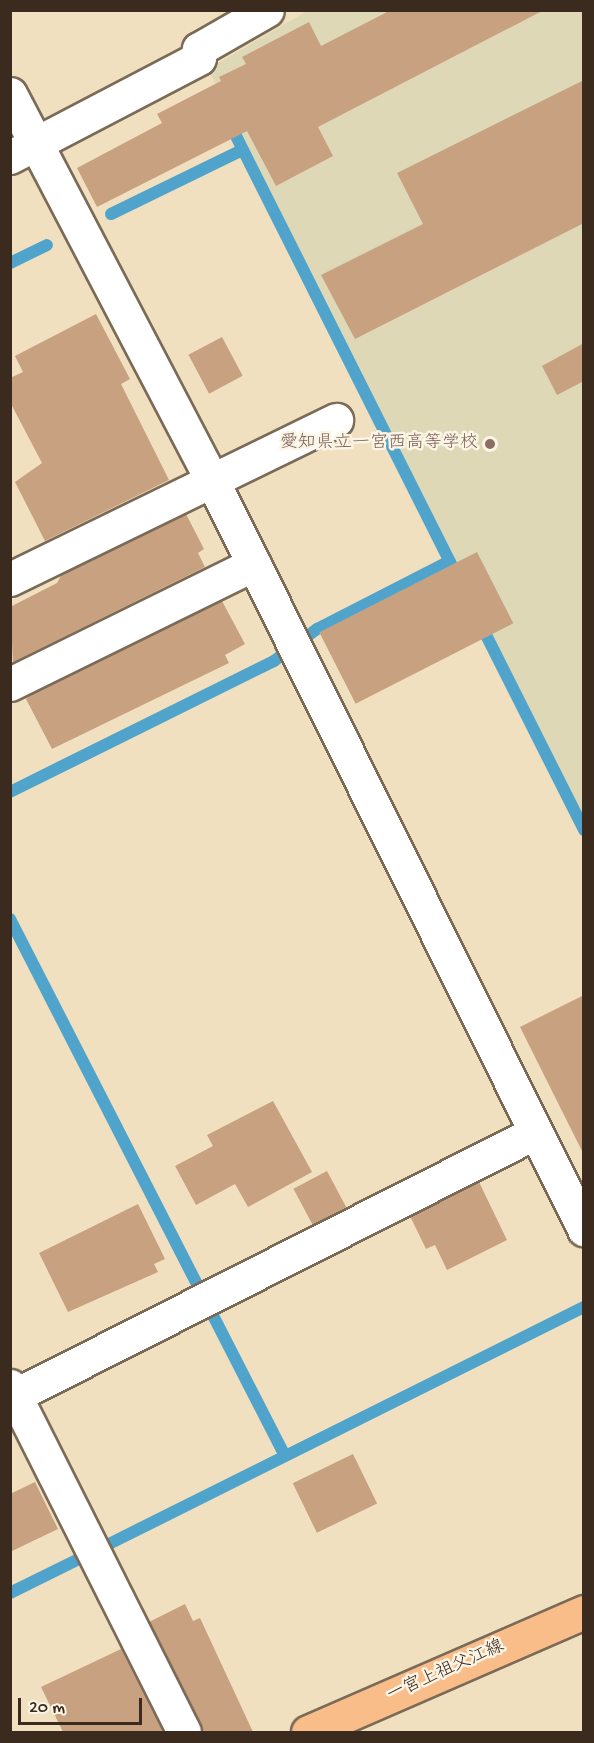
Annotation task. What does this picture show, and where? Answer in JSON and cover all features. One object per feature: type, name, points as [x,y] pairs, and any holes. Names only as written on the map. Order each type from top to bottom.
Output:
[{"type":"main road","name":"一宮上祖父江線","points":[[308,1732],[584,1612]]},
{"type":"street","points":[[24,150],[199,58],[199,49],[267,10]]},
{"type":"street","points":[[10,94],[24,150],[211,478],[584,1228]]},
{"type":"street","points":[[10,579],[211,478],[336,420]]},
{"type":"street","points":[[10,684],[254,564]]},
{"type":"street","points":[[184,1732],[12,1393],[536,1132]]},
{"type":"shaded area","name":"愛知県立一宮西高等学校","points":[[307,11],[583,11],[583,818],[208,69]]},
{"type":"building","points":[[391,10],[544,10],[318,127],[333,156],[276,186],[247,131],[97,207],[77,168],[162,123],[157,114],[221,81],[219,77],[246,64],[242,57],[309,22],[321,46]]},
{"type":"building","points":[[584,80],[584,223],[355,339],[321,275],[423,224],[397,173]]},
{"type":"building","points":[[96,314],[130,379],[121,384],[169,480],[45,541],[15,482],[42,463],[10,402],[10,378],[23,372],[15,356]]},
{"type":"building","points":[[222,337],[243,376],[209,394],[188,355]]},
{"type":"building","points":[[584,343],[584,381],[557,395],[542,366]]},
{"type":"building","points":[[186,514],[204,549],[198,553],[205,567],[13,662],[10,607],[57,583],[62,574]]},
{"type":"building","points":[[477,552],[513,623],[356,704],[319,632]]},
{"type":"building","points":[[222,601],[245,644],[225,655],[229,663],[52,749],[26,699],[30,695]]},
{"type":"building","points":[[584,995],[584,1155],[520,1027]]},
{"type":"building","points":[[273,1101],[312,1172],[248,1207],[235,1184],[196,1205],[175,1166],[213,1146],[207,1135]]},
{"type":"building","points":[[327,1171],[346,1207],[313,1225],[293,1189]]},
{"type":"building","points":[[479,1182],[507,1240],[447,1270],[435,1245],[426,1249],[410,1216]]},
{"type":"building","points":[[138,1204],[165,1259],[154,1264],[158,1272],[68,1312],[39,1253]]},
{"type":"building","points":[[353,1454],[377,1503],[317,1533],[293,1483]]},
{"type":"building","points":[[35,1482],[58,1529],[10,1552],[10,1494]]},
{"type":"building","points":[[185,1604],[193,1621],[200,1618],[253,1732],[203,1732],[149,1622]]},
{"type":"building","points":[[121,1649],[163,1732],[63,1732],[41,1687]]},
{"type":"waterway","points":[[230,124],[458,578]]},
{"type":"waterway","points":[[111,214],[242,150]]},
{"type":"waterway","points":[[10,263],[47,245]]},
{"type":"waterway","points":[[10,792],[274,661],[317,629],[450,561]]},
{"type":"waterway","points":[[480,623],[584,830]]},
{"type":"waterway","points":[[10,919],[285,1456]]},
{"type":"waterway","points":[[109,1544],[584,1307]]},
{"type":"waterway","points":[[10,1593],[83,1557]]},
{"type":"place","name":"愛知県立一宮西高等学校","points":[[490,444]]}]
